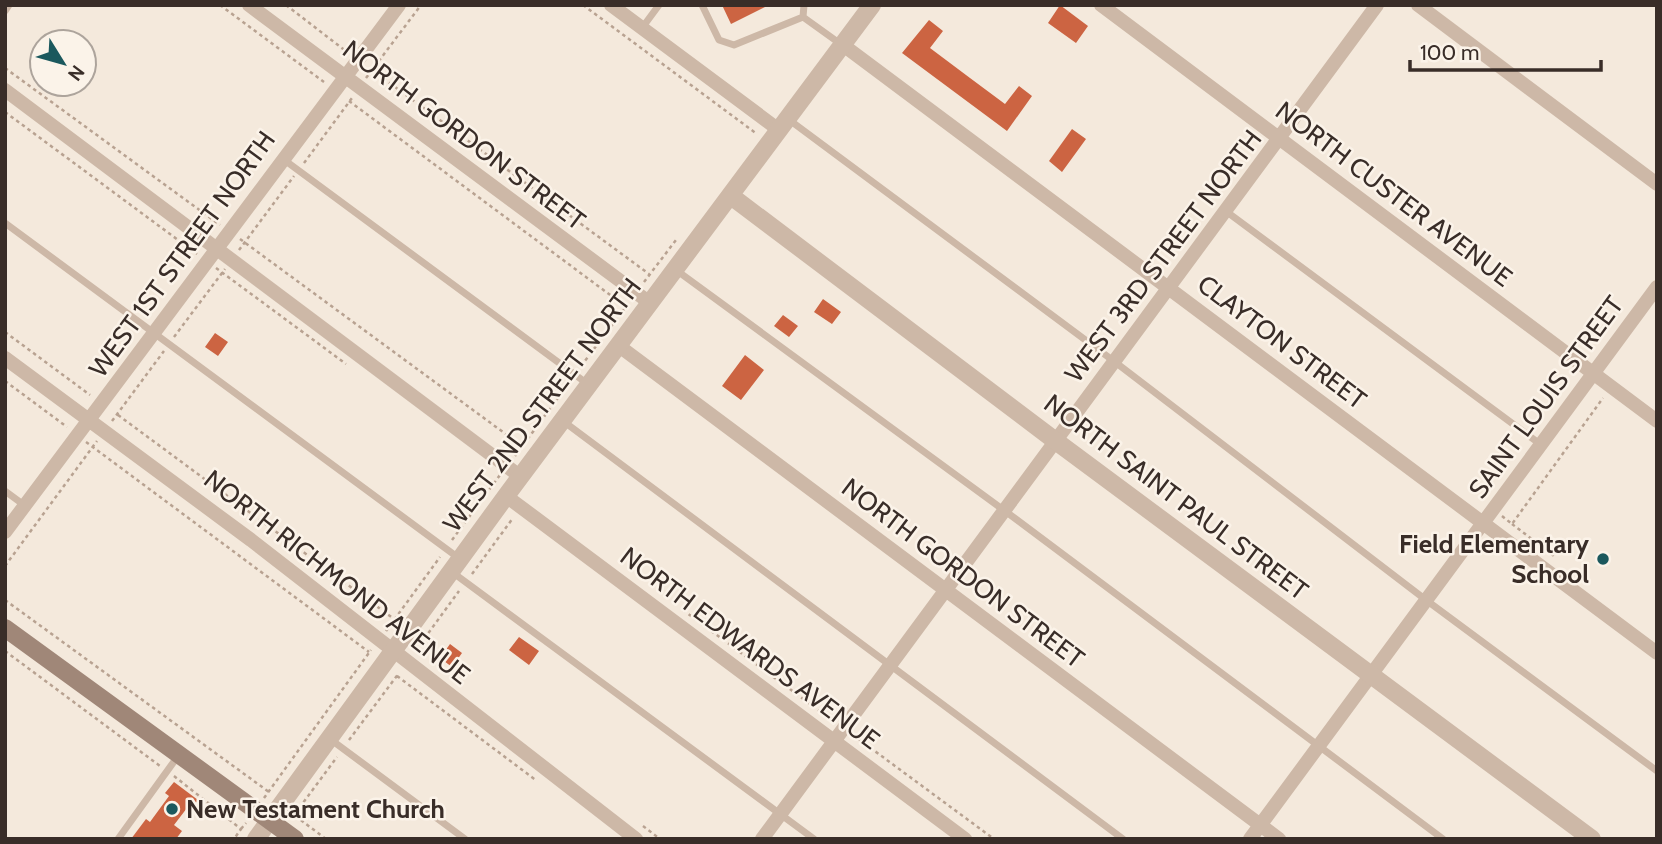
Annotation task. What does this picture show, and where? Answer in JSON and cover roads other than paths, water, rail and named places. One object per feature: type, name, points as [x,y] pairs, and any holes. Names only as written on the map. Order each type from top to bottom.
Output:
[{"type":"main road","points":[[5,628],[295,839]]},
{"type":"street","name":"NORTH GORDON STREET","points":[[249,5],[650,303]]},
{"type":"street","name":"WEST 1ST STREET NORTH","points":[[5,532],[399,5]]},
{"type":"street","points":[[611,5],[784,125]]},
{"type":"street","name":"WEST 2ND STREET NORTH","points":[[256,839],[336,743],[400,657],[506,496],[872,5]]},
{"type":"street","name":"NORTH CUSTER AVENUE","points":[[1101,5],[1657,421]]},
{"type":"street","name":"WEST 3RD STREET NORTH","points":[[762,839],[830,738],[890,667],[1377,5]]},
{"type":"street","points":[[1418,5],[1657,184]]},
{"type":"street","name":"CLAYTON STREET","points":[[842,45],[1657,653]]},
{"type":"street","points":[[5,90],[521,477]]},
{"type":"street","name":"NORTH SAINT PAUL STREET","points":[[731,195],[1057,442],[1592,839]]},
{"type":"street","name":"SAINT LOUIS STREET","points":[[1250,839],[1593,374],[1655,295]]},
{"type":"street","name":"NORTH GORDON STREET","points":[[619,346],[1279,839]]},
{"type":"street","name":"NORTH RICHMOND AVENUE","points":[[5,358],[251,540],[636,839]]},
{"type":"street","name":"NORTH EDWARDS AVENUE","points":[[506,496],[965,839]]},
{"type":"lane","points":[[5,11],[9,5]]},
{"type":"lane","points":[[642,28],[659,5]]},
{"type":"lane","points":[[702,5],[719,40],[734,45],[803,17]]},
{"type":"lane","points":[[803,17],[804,5]]},
{"type":"lane","points":[[803,17],[842,45]]},
{"type":"lane","points":[[784,125],[1115,362],[1426,600],[1657,771]]},
{"type":"lane","points":[[283,159],[589,385]]},
{"type":"lane","points":[[1227,212],[1541,444]]},
{"type":"lane","points":[[5,223],[169,344],[459,571],[814,839]]},
{"type":"lane","points":[[675,270],[1443,839]]},
{"type":"lane","points":[[563,421],[1124,839]]},
{"type":"lane","points":[[5,491],[25,506]]},
{"type":"lane","points":[[336,743],[465,839]]},
{"type":"lane","points":[[118,839],[179,755]]},
{"type":"place","name":"Field Elementary School","points":[[1603,559]]},
{"type":"place","name":"New Testament Church","points":[[172,809]]}]
